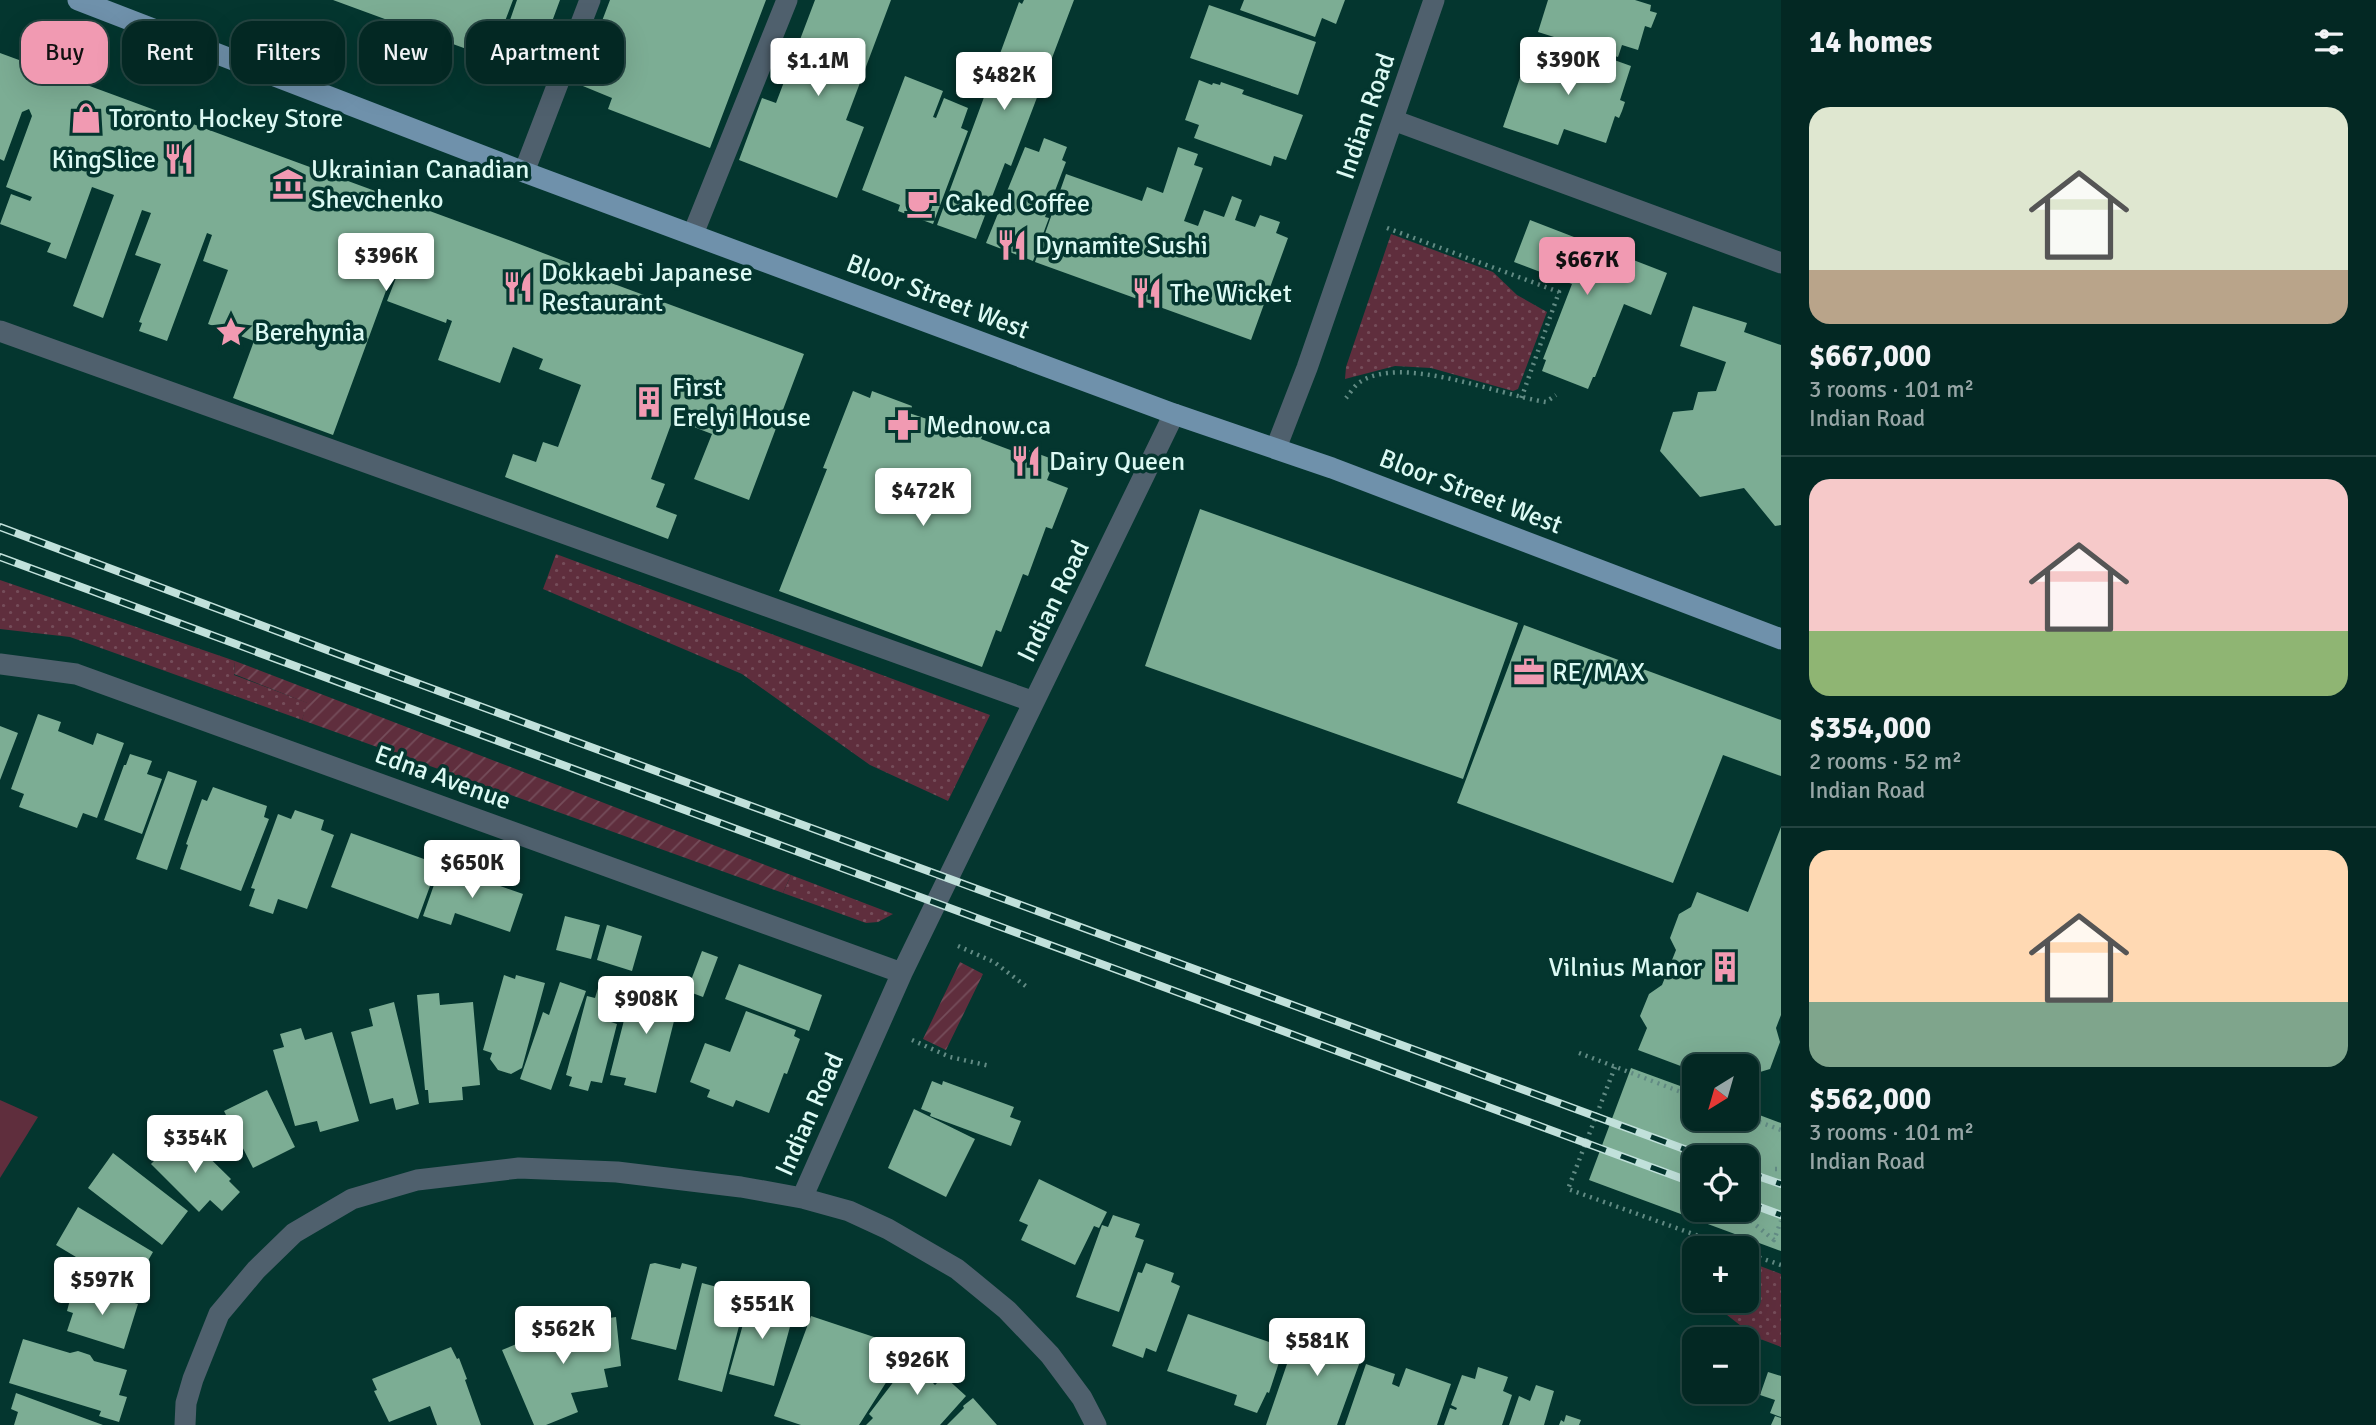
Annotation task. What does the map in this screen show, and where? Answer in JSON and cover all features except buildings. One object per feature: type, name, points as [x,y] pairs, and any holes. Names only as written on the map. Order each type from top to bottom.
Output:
[{"type":"main road","name":"Bloor Street West","points":[[78,0],[524,172],[1174,414],[1276,448],[1781,639]]},
{"type":"street","points":[[524,172],[590,0]]},
{"type":"street","points":[[692,234],[787,0]]},
{"type":"street","name":"Indian Road","points":[[1276,448],[1307,368],[1434,0]]},
{"type":"street","points":[[1393,120],[1781,263]]},
{"type":"street","points":[[0,331],[1034,702]]},
{"type":"street","name":"Indian Road","points":[[185,1425],[186,1403],[193,1379],[219,1314],[256,1270],[294,1233],[352,1199],[416,1180],[519,1168],[617,1172],[741,1187],[802,1198],[902,973],[1174,414]]},
{"type":"street","name":"Edna Avenue","points":[[0,664],[76,674],[902,973]]},
{"type":"street","points":[[802,1198],[849,1210],[957,1269],[1007,1310],[1050,1355],[1082,1398],[1096,1425]]},
{"type":"path","points":[[1387,228],[1559,292],[1521,398]]},
{"type":"path","points":[[1346,398],[1359,382],[1396,372],[1424,373],[1546,402],[1556,395]]},
{"type":"path","points":[[958,946],[994,962],[1027,987]]},
{"type":"path","points":[[912,1040],[950,1057],[990,1066]]},
{"type":"path","points":[[1579,1053],[1682,1092]]},
{"type":"path","points":[[1615,1067],[1568,1188],[1699,1236]]},
{"type":"path","points":[[1759,1122],[1781,1130]]},
{"type":"path","points":[[1752,1222],[1774,1240],[1781,1221]]},
{"type":"path","points":[[1759,1257],[1781,1265]]},
{"type":"shaded area","points":[[1391,234],[1493,272],[1517,295],[1547,312],[1518,389],[1513,391],[1431,368],[1395,366],[1345,379],[1346,367]]},
{"type":"shaded area","points":[[556,554],[990,715],[948,801],[870,765],[742,674],[543,589]]},
{"type":"shaded area","points":[[0,580],[235,661],[234,675],[308,703],[302,720],[70,637],[0,629]]},
{"type":"shaded area","points":[[235,661],[791,875],[783,893],[302,720],[307,703],[234,674]]},
{"type":"shaded area","points":[[791,875],[893,914],[878,922],[866,923],[783,893]]},
{"type":"shaded area","points":[[960,962],[983,974],[946,1050],[923,1039]]},
{"type":"shaded area","points":[[0,1100],[38,1117],[0,1178]]},
{"type":"shaded area","points":[[1759,1266],[1781,1274],[1781,1347],[1759,1339],[1759,1327],[1742,1327],[1725,1313],[1759,1313]]},
{"type":"railway","points":[[0,527],[335,653],[1682,1148]]},
{"type":"railway","points":[[0,557],[1682,1179]]},
{"type":"railway","points":[[1759,1176],[1781,1184]]},
{"type":"railway","points":[[1759,1207],[1781,1215]]},
{"type":"place","name":"Toronto Hockey Store","points":[[86,118]]},
{"type":"place","name":"KingSlice","points":[[179,159]]},
{"type":"place","name":"Ukrainian Canadian Shevchenko","points":[[288,184]]},
{"type":"place","name":"Caked Coffee","points":[[922,203]]},
{"type":"place","name":"Dynamite Sushi","points":[[1012,245]]},
{"type":"place","name":"Dokkaebi Japanese Restaurant","points":[[518,287]]},
{"type":"place","name":"The Wicket","points":[[1147,293]]},
{"type":"place","name":"Berehynia","points":[[231,332]]},
{"type":"place","name":"First Erelyi House","points":[[649,402]]},
{"type":"place","name":"Mednow.ca","points":[[903,425]]},
{"type":"place","name":"Dairy Queen","points":[[1026,461]]},
{"type":"place","name":"RE/MAX","points":[[1529,672]]},
{"type":"place","name":"Vilnius Manor","points":[[1725,967]]}]
